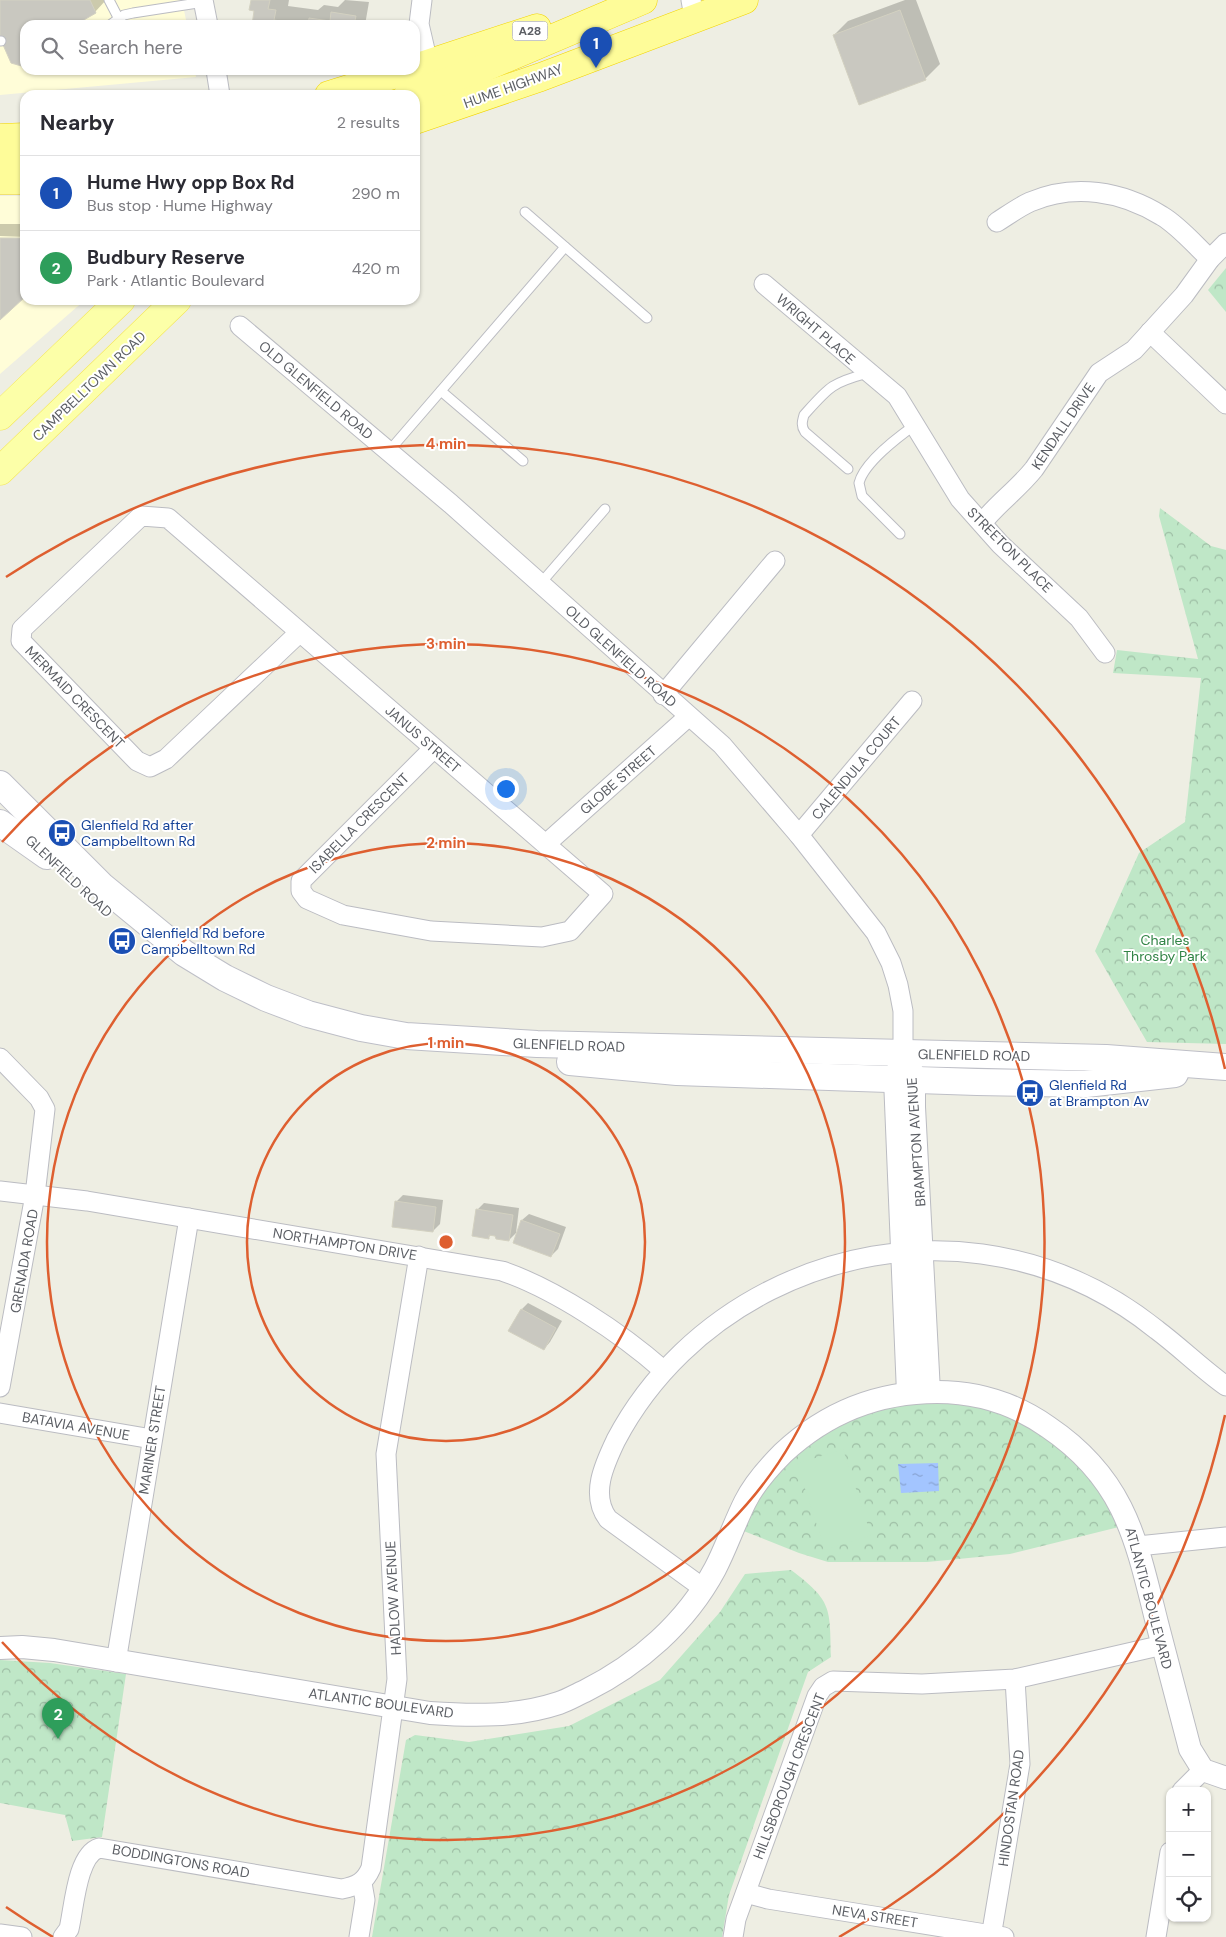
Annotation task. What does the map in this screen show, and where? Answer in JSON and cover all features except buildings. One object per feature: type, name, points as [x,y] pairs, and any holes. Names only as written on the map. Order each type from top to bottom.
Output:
[{"type":"highway","name":"A28","points":[[420,66],[633,0]]},
{"type":"highway","points":[[420,91],[469,74],[643,0]]},
{"type":"highway","name":"HUME HIGHWAY","points":[[451,108],[540,77],[693,8],[744,0]]},
{"type":"highway","name":"A28","points":[[345,90],[392,75]]},
{"type":"highway","points":[[420,118],[451,108]]},
{"type":"highway","points":[[420,127],[451,108]]},
{"type":"highway","points":[[0,138],[20,137]]},
{"type":"highway","points":[[0,159],[20,159]]},
{"type":"highway","points":[[0,180],[20,180]]},
{"type":"main road","points":[[0,416],[116,305]]},
{"type":"main road","name":"CAMPBELLTOWN ROAD","points":[[0,471],[172,305]]},
{"type":"main road","name":"GLENFIELD ROAD","points":[[0,784],[101,885],[184,952],[225,978],[266,998],[308,1014],[361,1028],[425,1038],[546,1044],[1106,1058],[1223,1067]]},
{"type":"main road","name":"GLENFIELD ROAD","points":[[0,810],[93,900],[154,952],[212,991],[290,1026],[354,1044],[437,1056],[589,1063],[677,1072],[1086,1084],[1150,1078],[1223,1067]]},
{"type":"main road","points":[[0,823],[46,856]]},
{"type":"street","points":[[420,20],[422,0]]},
{"type":"street","points":[[204,1],[207,20]]},
{"type":"street","points":[[217,75],[219,90]]},
{"type":"street","points":[[998,222],[1028,203],[1048,195],[1066,192],[1106,192],[1124,197],[1163,216],[1210,259]]},
{"type":"street","name":"KENDALL DRIVE","points":[[982,523],[997,504],[1024,482],[1099,374],[1134,350],[1184,295],[1210,259],[1226,243]]},
{"type":"street","name":"WRIGHT PLACE","points":[[764,284],[868,373]]},
{"type":"street","name":"OLD GLENFIELD ROAD","points":[[240,326],[389,452],[540,584],[688,718],[722,745],[799,835],[876,933],[891,963],[898,985],[903,1011],[903,1054]]},
{"type":"street","points":[[1150,332],[1226,404]]},
{"type":"street","name":"STREETON PLACE","points":[[868,373],[897,396],[946,479],[960,499],[1000,544],[1079,618],[1105,653]]},
{"type":"street","name":"MERMAID CRESCENT","points":[[150,515],[168,518],[300,632],[166,759],[150,767],[137,761],[21,641],[22,629],[141,516],[150,515]]},
{"type":"street","points":[[663,695],[775,561]]},
{"type":"street","name":"JANUS STREET","points":[[300,632],[434,748],[548,843]]},
{"type":"street","name":"CALENDULA COURT","points":[[799,835],[912,701]]},
{"type":"street","name":"GLOBE STREET","points":[[548,843],[688,718]]},
{"type":"street","name":"ISABELLA CRESCENT","points":[[434,748],[301,881],[301,890],[307,899],[343,915],[431,931],[542,937],[562,934],[570,931],[603,894],[548,843]]},
{"type":"street","name":"BRAMPTON AVENUE","points":[[903,1054],[914,1075],[904,1079],[919,1393]]},
{"type":"street","name":"GRENADA ROAD","points":[[0,1058],[39,1098],[45,1109],[35,1195],[0,1387]]},
{"type":"street","name":"NORTHAMPTON DRIVE","points":[[0,1191],[87,1201],[502,1271],[551,1292],[644,1354],[663,1370]]},
{"type":"street","name":"MARINER STREET","points":[[116,1662],[189,1218]]},
{"type":"street","points":[[703,1588],[608,1519],[599,1504],[601,1477],[612,1449],[636,1407],[663,1370],[705,1333],[768,1292],[814,1270],[860,1257],[912,1251],[967,1252],[1024,1262],[1085,1284],[1141,1318],[1226,1386]]},
{"type":"street","name":"HADLOW AVENUE","points":[[359,1937],[364,1900],[362,1883],[371,1868],[398,1680],[386,1454],[419,1256]]},
{"type":"street","name":"ATLANTIC BOULEVARD","points":[[0,1648],[22,1647],[54,1650],[116,1662],[430,1713],[510,1714],[560,1703],[599,1684],[636,1660],[670,1630],[703,1588],[715,1569],[746,1499],[767,1470],[786,1451],[818,1426],[844,1411],[890,1395],[956,1392],[1001,1401],[1023,1411],[1064,1437],[1081,1451],[1099,1471],[1124,1512],[1138,1546],[1190,1749],[1202,1770]]},
{"type":"street","name":"BATAVIA AVENUE","points":[[0,1413],[152,1439]]},
{"type":"street","points":[[1138,1546],[1226,1537]]},
{"type":"street","name":"HILLSBOROUGH CRESCENT","points":[[733,1937],[736,1919],[817,1696],[823,1687],[833,1681],[922,1684],[1015,1679],[1163,1646]]},
{"type":"street","name":"HINDOSTAN ROAD","points":[[995,1936],[1020,1764],[1015,1679]]},
{"type":"street","points":[[1186,1787],[1202,1770],[1226,1778]]},
{"type":"street","name":"BODDINGTONS ROAD","points":[[63,1937],[69,1929],[83,1862],[92,1850],[99,1848],[342,1889],[362,1883]]},
{"type":"street","points":[[1156,1937],[1166,1876]]},
{"type":"street","name":"NEVA STREET","points":[[746,1893],[768,1899],[995,1936]]},
{"type":"street","points":[[0,1934],[22,1937]]},
{"type":"lane","points":[[109,0],[116,20]]},
{"type":"lane","points":[[122,20],[133,13],[204,1]]},
{"type":"lane","points":[[525,212],[646,318]]},
{"type":"lane","points":[[389,452],[565,247]]},
{"type":"lane","points":[[848,469],[805,432],[802,427],[802,420],[804,415],[832,385],[845,379],[868,373]]},
{"type":"lane","points":[[440,392],[523,461]]},
{"type":"lane","points":[[900,534],[862,496],[859,483],[865,470],[893,442],[915,425]]},
{"type":"lane","points":[[540,584],[605,509]]},
{"type":"shaded area","points":[[0,0],[182,0],[186,20],[20,20],[20,75],[196,75],[196,77],[54,90],[20,90],[20,93],[0,95]]},
{"type":"shaded area","points":[[0,196],[20,196],[20,305],[79,305],[0,374]]},
{"type":"green space","points":[[1226,268],[1226,312],[1208,290]]},
{"type":"green space","name":"Charles Throsby Park","points":[[1160,508],[1211,546],[1226,550],[1226,1044],[1147,1042],[1095,951],[1139,853],[1185,822],[1201,678],[1113,673],[1117,650],[1198,659],[1159,516]]},
{"type":"green space","points":[[943,1401],[977,1405],[1015,1416],[1077,1456],[1123,1526],[1010,1554],[927,1562],[828,1562],[799,1553],[741,1530],[758,1496],[788,1457],[830,1426],[891,1406]]},
{"type":"green space","points":[[843,1449],[871,1535],[825,1550],[797,1464]]},
{"type":"green space","points":[[791,1570],[814,1590],[826,1606],[829,1616],[831,1657],[808,1672],[729,1895],[722,1937],[372,1937],[406,1740],[415,1735],[469,1742],[569,1726],[660,1680],[720,1612],[745,1574]]},
{"type":"green space","points":[[0,1660],[50,1663],[126,1674],[102,1837],[72,1841],[65,1815],[0,1803]]},
{"type":"water","points":[[938,1463],[939,1491],[901,1493],[898,1464]]},
{"type":"place","name":"Hume Hwy opp Box Rd","points":[[596,68]]},
{"type":"place","name":"Glenfield Rd after Campbelltown Rd","points":[[62,833]]},
{"type":"place","name":"Glenfield Rd before Campbelltown Rd","points":[[122,941]]},
{"type":"place","name":"Glenfield Rd at Brampton Av","points":[[1030,1093]]},
{"type":"place","name":"Budbury Reserve","points":[[58,1739]]}]
